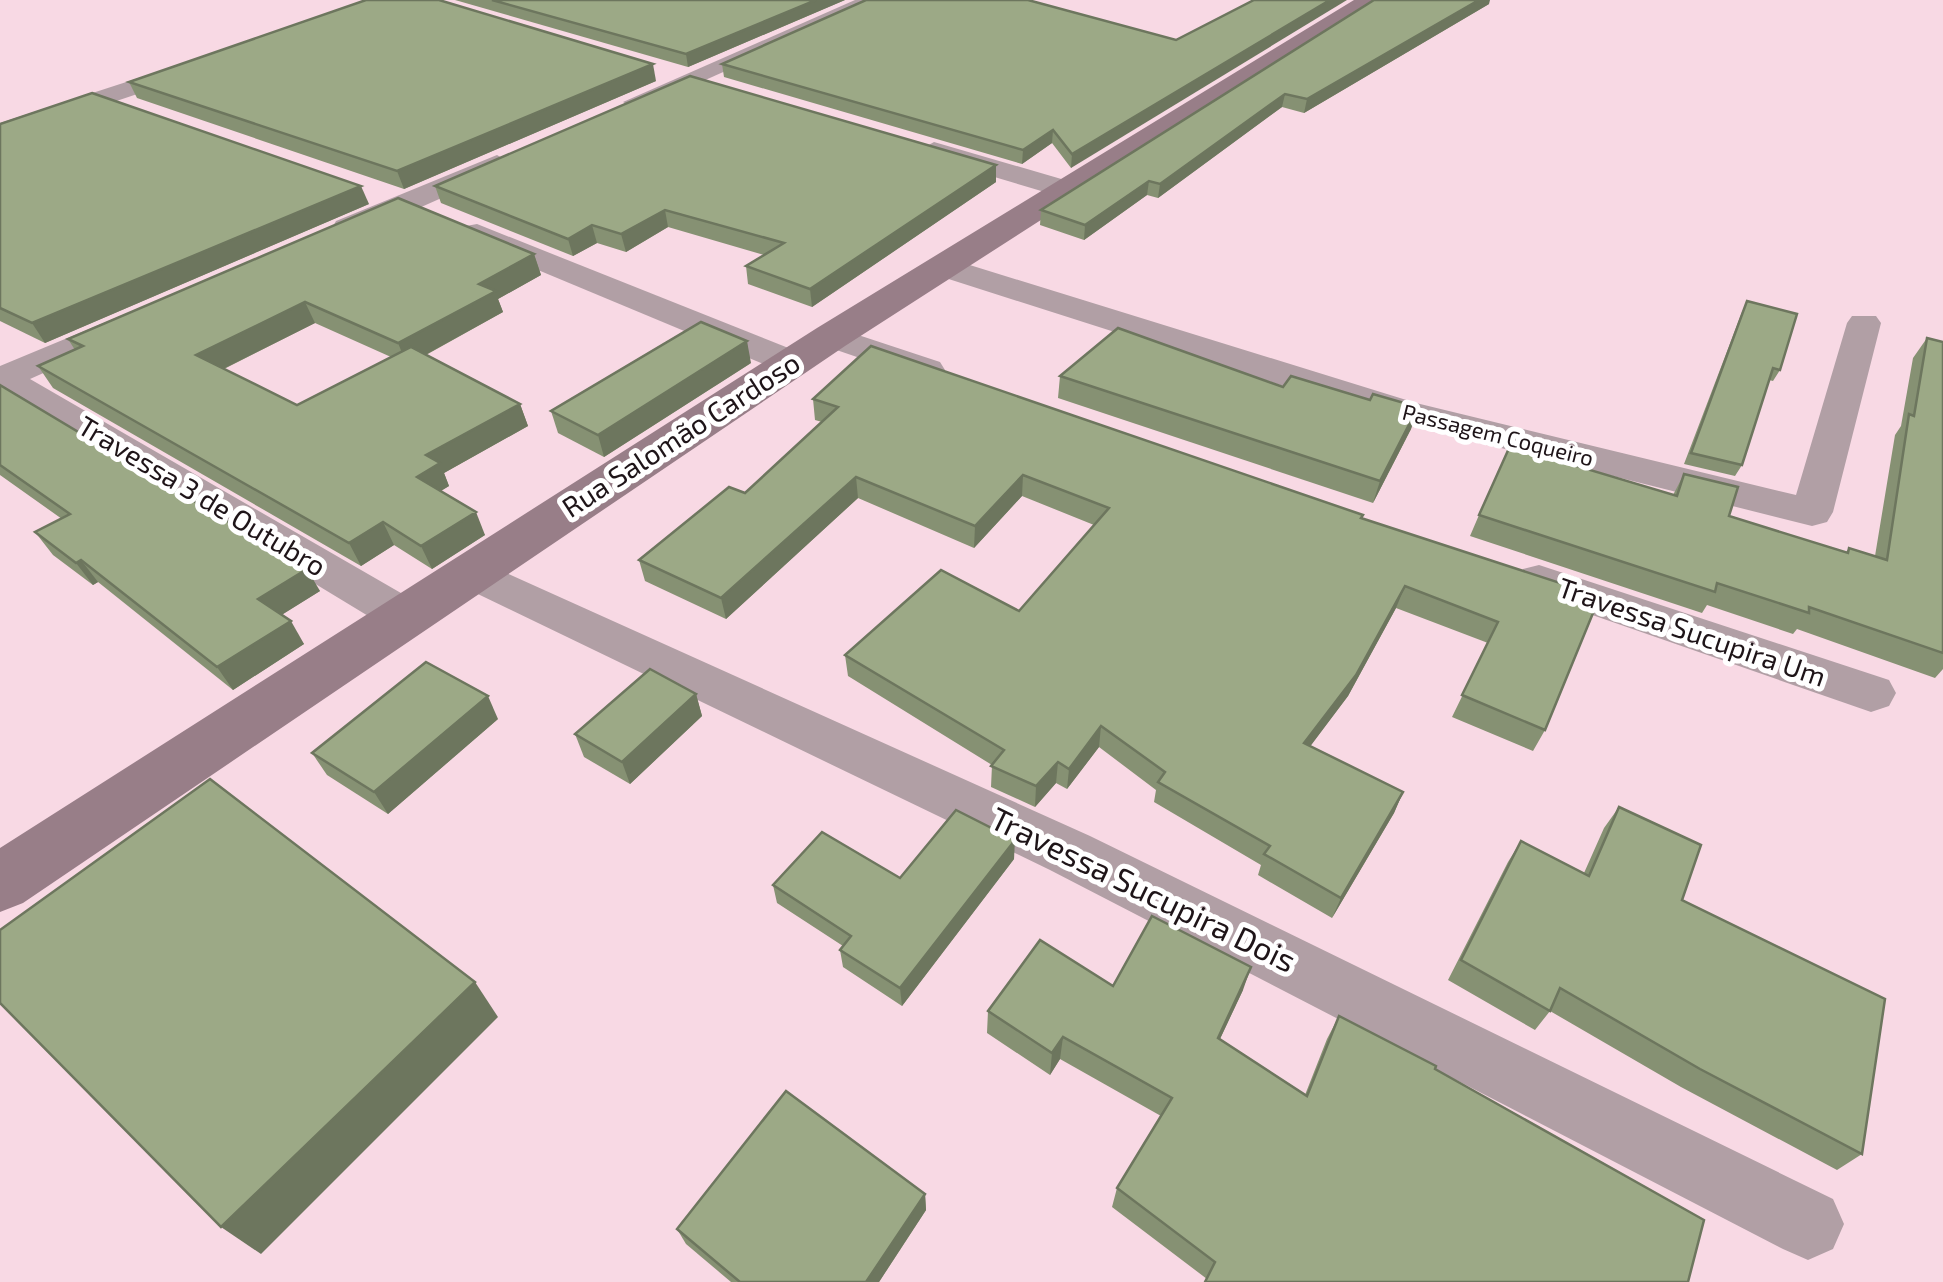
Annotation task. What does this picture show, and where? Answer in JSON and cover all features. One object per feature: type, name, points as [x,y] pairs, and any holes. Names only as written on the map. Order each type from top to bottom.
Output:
[{"type":"street","points":[[602,117],[873,0]]},
{"type":"street","name":"Rua Salomão Cardoso","points":[[0,883],[831,337],[1371,0]]},
{"type":"street","points":[[0,132],[210,61]]},
{"type":"street","points":[[656,68],[728,89]]},
{"type":"street","points":[[102,98],[155,116]]},
{"type":"street","points":[[915,145],[1065,189]]},
{"type":"street","points":[[314,242],[530,148]]},
{"type":"street","points":[[369,190],[792,363]]},
{"type":"street","name":"Passagem Coqueiro","points":[[944,267],[1404,412],[1812,512],[1864,323]]},
{"type":"street","points":[[1,378],[148,314]]},
{"type":"street","points":[[831,337],[962,382]]},
{"type":"street","name":"Travessa 3 de Outubro","points":[[1,378],[404,616]]},
{"type":"street","name":"Travessa Sucupira Um","points":[[1504,568],[1872,693]]},
{"type":"street","name":"Travessa Sucupira Dois","points":[[471,572],[1070,853],[1808,1224]]},
{"type":"building","points":[[366,0],[439,0],[653,64],[397,171],[129,82]]},
{"type":"building","points":[[492,0],[816,0],[686,54]]},
{"type":"building","points":[[866,0],[1028,0],[1176,40],[1254,0],[1330,0],[1072,154],[1053,130],[1023,150],[722,64]]},
{"type":"building","points":[[1374,0],[1479,0],[1307,99],[1285,94],[1160,184],[1149,181],[1085,225],[1041,210]]},
{"type":"building","points":[[690,76],[996,165],[810,289],[746,266],[784,243],[665,210],[621,234],[592,225],[568,239],[435,186]]},
{"type":"building","points":[[92,93],[361,186],[32,323],[0,308],[0,124]]},
{"type":"building","points":[[398,198],[534,254],[479,284],[496,291],[398,343],[305,302],[196,355],[297,405],[411,347],[520,404],[426,455],[440,463],[417,477],[476,512],[421,546],[383,522],[349,543],[38,366],[83,346],[68,339]]},
{"type":"building","points":[[1747,301],[1797,314],[1780,370],[1773,368],[1742,465],[1691,453]]},
{"type":"building","points":[[701,322],[747,341],[598,435],[551,411]]},
{"type":"building","points":[[1118,328],[1283,387],[1291,376],[1370,400],[1373,394],[1418,407],[1380,481],[1060,376]]},
{"type":"building","points":[[1927,338],[1943,342],[1943,653],[1809,607],[1809,613],[1717,583],[1715,592],[1479,515],[1510,446],[1677,496],[1684,474],[1738,487],[1729,516],[1848,553],[1849,548],[1887,560],[1909,414],[1914,416]]},
{"type":"building","points":[[871,346],[1363,515],[1361,518],[1600,596],[1545,730],[1462,695],[1498,622],[1405,586],[1356,675],[1304,743],[1403,792],[1341,898],[1264,854],[1270,846],[1158,782],[1165,772],[1101,726],[1069,769],[1058,762],[1036,786],[991,766],[1004,750],[845,655],[941,570],[1019,611],[1109,508],[1023,475],[975,526],[856,477],[721,598],[639,560],[729,487],[745,493],[838,407],[813,399]]},
{"type":"building","points":[[0,385],[307,569],[258,599],[291,621],[217,667],[81,560],[76,563],[35,532],[70,514],[0,465]]},
{"type":"building","points":[[426,662],[488,696],[374,792],[312,753]]},
{"type":"building","points":[[650,669],[696,694],[622,762],[575,734]]},
{"type":"building","points":[[210,779],[475,982],[221,1227],[0,1003],[0,930]]},
{"type":"building","points":[[1619,807],[1701,845],[1682,900],[1885,999],[1862,1154],[1700,1069],[1560,988],[1550,1011],[1461,960],[1521,841],[1589,876]]},
{"type":"building","points":[[956,810],[1015,840],[900,988],[840,950],[851,936],[773,885],[822,832],[900,878]]},
{"type":"building","points":[[1152,916],[1251,967],[1218,1038],[1307,1096],[1339,1016],[1436,1066],[1435,1069],[1704,1220],[1688,1282],[1205,1282],[1215,1262],[1117,1188],[1172,1098],[1063,1037],[1052,1053],[988,1011],[1040,940],[1113,986]]},
{"type":"building","points":[[786,1091],[925,1194],[866,1282],[740,1282],[677,1229]]}]
